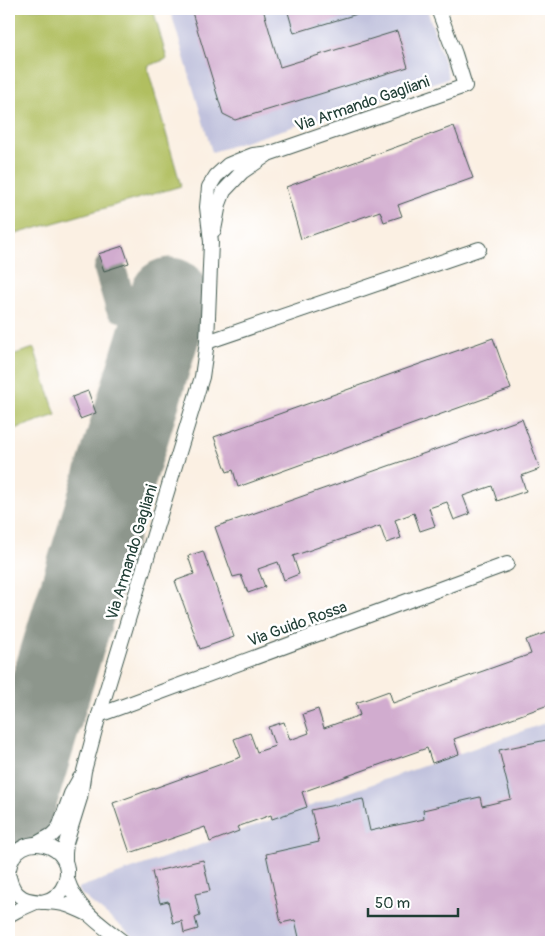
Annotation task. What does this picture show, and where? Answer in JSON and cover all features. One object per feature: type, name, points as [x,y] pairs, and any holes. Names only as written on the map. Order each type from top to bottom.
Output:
[{"type":"street","name":"Via Armando Gagliani","points":[[88,914],[70,890],[65,862],[66,844],[80,798],[84,771],[99,715],[202,377],[207,342],[211,242],[219,204],[224,191],[242,172],[271,153],[465,86],[438,9]]},
{"type":"street","points":[[207,342],[479,249]]},
{"type":"street","name":"Via Guido Rossa","points":[[99,715],[508,564]]},
{"type":"street","name":"Via Armando Gagliani","points":[[14,849],[36,844],[57,830],[71,794],[84,771]]},
{"type":"street","points":[[36,844],[43,844],[55,849],[65,862]]},
{"type":"street","points":[[9,869],[14,849]]},
{"type":"street","points":[[9,878],[9,898]]},
{"type":"street","points":[[9,878],[16,893],[22,898],[67,905],[88,914],[123,942]]},
{"type":"street","points":[[9,915],[53,898],[60,893],[67,878]]},
{"type":"shaded area","points":[[170,9],[427,9],[449,78],[212,152]]},
{"type":"shaded area","points":[[551,721],[551,942],[140,942],[81,894],[78,888]]},
{"type":"green space","points":[[153,9],[167,59],[147,66],[181,186],[9,236],[9,10]]},
{"type":"green space","points":[[34,348],[56,415],[9,431],[9,356]]},
{"type":"building","points":[[191,9],[263,9],[280,67],[397,31],[408,67],[235,120],[223,114]]},
{"type":"building","points":[[287,9],[367,9],[367,11],[294,33]]},
{"type":"building","points":[[454,126],[473,178],[398,205],[402,216],[384,222],[380,211],[301,239],[286,187]]},
{"type":"building","points":[[123,246],[129,263],[104,271],[98,254]]},
{"type":"building","points":[[493,338],[511,389],[238,487],[233,470],[227,472],[214,437]]},
{"type":"building","points":[[88,391],[96,413],[80,419],[72,397]]},
{"type":"building","points":[[522,419],[540,469],[521,476],[526,491],[497,501],[492,486],[463,496],[470,514],[454,520],[447,502],[429,508],[435,526],[420,531],[414,513],[395,520],[401,538],[386,543],[380,526],[293,556],[299,574],[284,580],[278,562],[258,569],[265,587],[248,593],[241,575],[233,577],[215,527]]},
{"type":"building","points":[[203,551],[234,637],[200,649],[175,581],[194,574],[188,556]]},
{"type":"building","points":[[551,631],[551,704],[454,739],[459,754],[432,763],[427,748],[302,792],[307,807],[272,819],[271,815],[237,827],[239,831],[210,842],[205,827],[130,853],[113,803],[241,757],[234,739],[250,733],[257,752],[275,746],[268,727],[284,722],[290,740],[309,733],[303,714],[318,709],[324,728],[360,715],[356,703],[389,691],[393,703],[531,654],[526,640]]},
{"type":"building","points":[[551,739],[551,942],[300,942],[295,920],[281,923],[266,854],[319,842],[311,810],[363,799],[370,831],[424,819],[423,810],[480,797],[482,806],[511,799],[499,750]]},
{"type":"building","points":[[203,860],[210,891],[195,894],[200,916],[195,918],[198,929],[184,933],[182,921],[173,923],[168,901],[160,903],[152,872]]},
{"type":"taxiway","points":[[110,269],[121,306],[165,316]]},
{"type":"runway","points":[[14,807],[170,298]]}]
